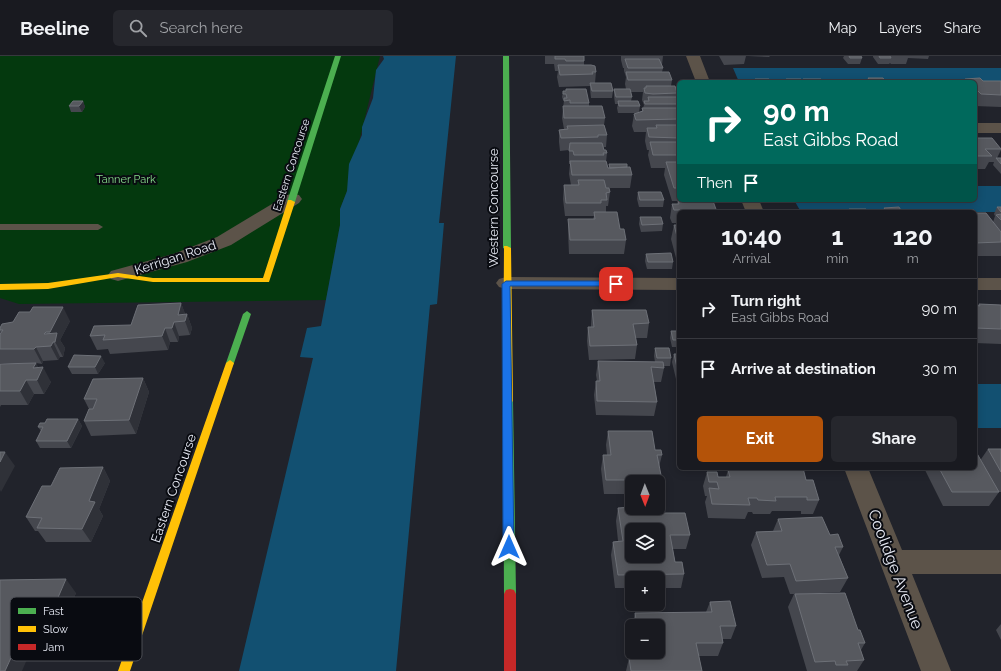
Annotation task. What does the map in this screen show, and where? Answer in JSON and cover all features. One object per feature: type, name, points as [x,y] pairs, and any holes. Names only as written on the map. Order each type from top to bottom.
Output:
[{"type":"street","name":"Eastern Concourse","points":[[266,280],[338,56]]},
{"type":"street","name":"Western Concourse","points":[[506,56],[506,284],[510,671]]},
{"type":"street","points":[[693,56],[702,80]]},
{"type":"street","points":[[977,128],[1001,128]]},
{"type":"street","name":"Kerrigan Road","points":[[0,287],[48,286],[118,275],[180,258],[224,241],[293,199]]},
{"type":"street","name":"Kerrigan Road","points":[[118,275],[153,280],[266,280]]},
{"type":"street","points":[[506,284],[677,284]]},
{"type":"street","points":[[977,284],[1001,284]]},
{"type":"street","name":"Eastern Concourse","points":[[142,619],[247,314]]},
{"type":"street","name":"Coolidge Avenue","points":[[857,470],[936,671]]},
{"type":"street","points":[[893,562],[1001,562]]},
{"type":"street","name":"Eastern Concourse","points":[[124,671],[127,661]]},
{"type":"lane","points":[[0,227],[98,227]]},
{"type":"green space","name":"Tanner Park","points":[[0,56],[380,56],[347,191],[340,209],[340,225],[326,300],[19,304],[0,298]]},
{"type":"water","points":[[383,56],[456,56],[439,223],[444,223],[437,304],[430,305],[396,671],[239,671],[313,358],[300,357],[307,328],[321,326],[340,225],[340,209],[347,191],[349,164],[362,135],[362,127],[373,98],[376,70],[384,59]]},
{"type":"water","points":[[733,68],[1001,68],[1001,83],[977,83],[977,80],[738,80]]},
{"type":"water","points":[[977,186],[1001,186],[1001,212],[977,212],[977,210],[800,210],[795,202],[977,202]]},
{"type":"water","points":[[977,384],[1001,384],[1001,428],[977,428]]},
{"type":"building","points":[[555,56],[584,56],[584,61],[566,61],[565,59],[555,59]]},
{"type":"building","points":[[849,56],[861,56],[862,58],[850,58]]},
{"type":"building","points":[[879,56],[890,56],[891,58],[880,58]]},
{"type":"building","points":[[625,59],[659,59],[663,68],[628,68]]},
{"type":"building","points":[[558,65],[591,65],[595,66],[596,72],[592,72],[593,74],[560,75]]},
{"type":"building","points":[[626,72],[669,72],[672,80],[628,80]]},
{"type":"building","points":[[868,78],[883,78],[884,80],[870,80]]},
{"type":"building","points":[[980,78],[983,81],[1001,81],[1001,95],[981,94],[977,90],[977,80],[965,79]]},
{"type":"building","points":[[755,79],[770,80],[755,80]]},
{"type":"building","points":[[786,79],[802,80],[786,80]]},
{"type":"building","points":[[803,79],[822,80],[804,80]]},
{"type":"building","points":[[590,83],[611,83],[613,91],[592,91]]},
{"type":"building","points":[[646,86],[675,86],[677,93],[645,93],[644,88],[646,88]]},
{"type":"building","points":[[566,89],[586,89],[589,103],[570,103],[570,100],[564,101],[564,98],[567,98],[566,94],[563,94],[563,91],[566,91]]},
{"type":"building","points":[[614,89],[630,89],[632,97],[616,97]]},
{"type":"building","points":[[648,97],[677,97],[677,104],[645,104],[644,101],[649,101]]},
{"type":"building","points":[[73,101],[83,101],[79,106],[69,106]]},
{"type":"building","points":[[618,101],[638,101],[640,106],[619,106]]},
{"type":"building","points":[[563,106],[602,106],[605,118],[564,118]]},
{"type":"building","points":[[642,108],[677,108],[677,119],[636,120],[634,114],[643,111]]},
{"type":"building","points":[[604,125],[607,135],[598,135],[598,137],[561,138],[559,130],[568,129],[567,126]]},
{"type":"building","points":[[656,125],[677,125],[677,138],[649,137],[647,128],[657,128]]},
{"type":"building","points":[[977,138],[992,138],[1001,149],[985,149],[992,156],[978,156]]},
{"type":"building","points":[[650,142],[677,142],[677,155],[653,155]]},
{"type":"building","points":[[570,143],[602,143],[604,150],[606,150],[607,153],[603,153],[604,155],[574,155],[573,151],[569,151]]},
{"type":"building","points":[[996,158],[1001,158],[1001,164]]},
{"type":"building","points":[[570,161],[606,161],[608,168],[630,167],[632,175],[572,175]]},
{"type":"building","points":[[666,162],[677,162],[677,188],[674,188]]},
{"type":"building","points":[[609,164],[627,164],[627,167],[610,168]]},
{"type":"building","points":[[578,180],[604,180],[606,188],[609,188],[610,192],[606,193],[607,200],[601,200],[601,203],[566,203],[564,185],[579,185]]},
{"type":"building","points":[[638,192],[661,192],[664,200],[640,200]]},
{"type":"building","points":[[678,202],[713,202],[716,210],[674,210],[672,204],[679,204]]},
{"type":"building","points":[[899,207],[901,210],[886,210],[884,208]]},
{"type":"building","points":[[849,209],[867,210],[850,210]]},
{"type":"building","points":[[594,212],[617,212],[620,229],[624,229],[626,240],[570,240],[568,219],[595,219]]},
{"type":"building","points":[[977,213],[986,213],[1001,232],[1001,242],[977,243]]},
{"type":"building","points":[[1001,214],[1001,220],[996,215]]},
{"type":"building","points":[[640,217],[661,217],[663,224],[642,225]]},
{"type":"building","points":[[674,225],[677,225],[677,236]]},
{"type":"building","points":[[671,253],[673,262],[648,262],[646,254]]},
{"type":"building","points":[[181,303],[178,315],[187,314],[185,321],[174,322],[172,328],[165,328],[162,336],[103,340],[105,335],[90,336],[94,326],[131,325],[138,305]]},
{"type":"building","points":[[979,304],[1001,305],[1001,329],[977,328],[977,305],[980,306]]},
{"type":"building","points":[[33,307],[63,307],[50,332],[46,332],[44,334],[57,333],[55,342],[53,342],[51,346],[36,347],[34,349],[0,349],[0,334],[3,330],[0,330],[0,328],[2,324],[13,322],[19,312],[30,312]]},
{"type":"building","points":[[592,310],[646,310],[649,323],[633,324],[637,345],[590,346],[588,327],[594,327]]},
{"type":"building","points":[[671,331],[677,331],[677,340],[673,340]]},
{"type":"building","points":[[655,348],[669,348],[671,358],[657,358]]},
{"type":"building","points":[[674,354],[677,354],[677,368]]},
{"type":"building","points":[[74,355],[101,356],[95,367],[68,367]]},
{"type":"building","points":[[598,361],[663,362],[664,368],[651,367],[657,402],[597,401],[596,381],[600,381]]},
{"type":"building","points":[[36,363],[33,368],[43,367],[37,380],[26,380],[20,391],[0,391],[0,364]]},
{"type":"building","points":[[143,378],[129,420],[84,421],[89,409],[93,409],[97,399],[84,399],[93,379]]},
{"type":"building","points":[[47,419],[78,419],[67,441],[36,441],[43,427],[38,427],[40,423],[45,423]]},
{"type":"building","points":[[608,431],[652,431],[655,450],[661,450],[662,455],[657,455],[661,475],[625,475],[625,480],[606,480],[603,455],[611,455]]},
{"type":"building","points":[[988,449],[1001,449],[1001,472]]},
{"type":"building","points":[[0,452],[5,452],[0,462]]},
{"type":"building","points":[[977,454],[999,492],[952,492],[940,470],[977,470]]},
{"type":"building","points":[[103,467],[89,501],[95,502],[82,529],[37,528],[42,518],[26,517],[42,486],[51,486],[60,468]]},
{"type":"building","points":[[728,470],[804,470],[806,480],[813,480],[819,500],[807,500],[807,497],[775,497],[776,501],[748,498],[750,505],[712,504],[709,488],[719,489],[717,482],[709,482],[707,472],[717,472],[718,477],[730,477]]},
{"type":"building","points":[[618,508],[625,508],[625,515],[665,515],[665,513],[685,513],[690,535],[670,535],[675,562],[682,562],[684,574],[665,574],[665,571],[625,571],[625,575],[618,575],[613,542],[623,541]]},
{"type":"building","points":[[822,517],[830,535],[838,534],[843,547],[835,547],[848,578],[796,581],[790,564],[767,565],[756,532],[782,531],[778,519]]},
{"type":"building","points":[[66,579],[58,597],[10,597],[10,660],[5,671],[0,671],[0,580]]},
{"type":"building","points":[[845,593],[858,630],[860,630],[865,643],[858,643],[864,660],[846,661],[848,665],[836,665],[835,661],[815,662],[795,594]]},
{"type":"building","points":[[730,601],[736,626],[720,626],[723,643],[696,643],[702,671],[631,671],[629,659],[665,659],[665,619],[636,619],[635,613],[712,612],[710,602]]},
{"type":"traffic: fast","points":[[291,202],[338,56]]},
{"type":"traffic: fast","points":[[506,56],[507,248]]},
{"type":"traffic: fast","points":[[230,363],[247,314]]},
{"type":"traffic: fast","points":[[508,401],[510,594]]},
{"type":"traffic: slow","points":[[0,287],[48,286],[118,275],[153,280],[266,280],[291,202]]},
{"type":"traffic: slow","points":[[507,248],[508,401]]},
{"type":"traffic: slow","points":[[142,619],[230,363]]},
{"type":"traffic: slow","points":[[124,671],[127,661]]},
{"type":"traffic: jam","points":[[510,594],[510,671]]},
{"type":"route","points":[[509,547],[506,284],[616,284]]}]
